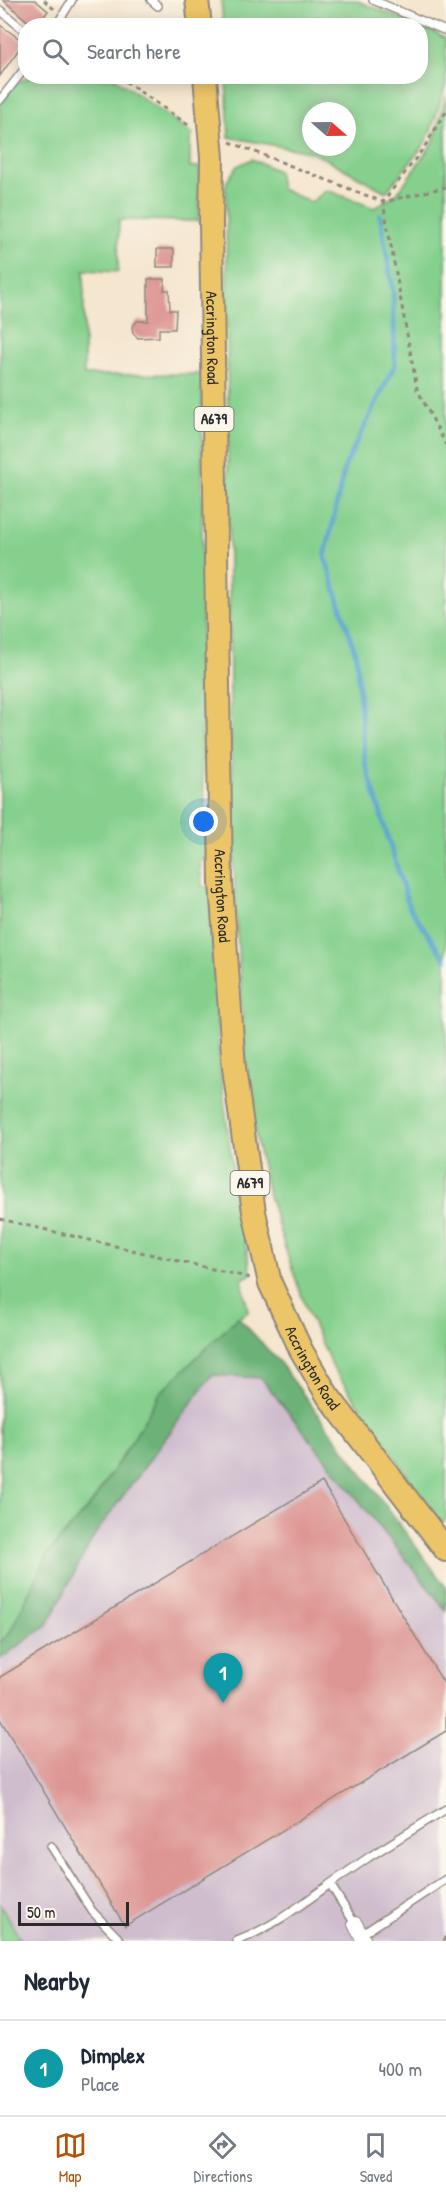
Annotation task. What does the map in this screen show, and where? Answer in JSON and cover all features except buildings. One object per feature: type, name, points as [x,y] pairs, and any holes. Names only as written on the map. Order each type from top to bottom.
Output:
[{"type":"main road","points":[[197,0],[199,18]]},
{"type":"main road","name":"Accrington Road","points":[[206,84],[210,134],[221,883],[234,1068],[254,1212],[270,1284],[301,1350],[328,1396],[446,1550]]},
{"type":"lane","points":[[61,18],[72,0]]},
{"type":"lane","points":[[152,0],[159,6]]},
{"type":"lane","points":[[373,0],[415,18]]},
{"type":"lane","points":[[0,10],[18,25]]},
{"type":"lane","points":[[428,23],[446,31]]},
{"type":"lane","points":[[0,100],[18,77]]},
{"type":"lane","points":[[237,1941],[296,1908],[369,1857],[446,1809]]},
{"type":"lane","points":[[51,1846],[93,1911],[121,1941]]},
{"type":"lane","points":[[330,1884],[360,1934],[446,1879]]},
{"type":"path","points":[[130,84],[200,133],[210,134],[383,202],[446,187]]},
{"type":"path","points":[[446,112],[425,146],[383,202],[417,389],[446,445]]},
{"type":"path","points":[[0,1219],[270,1284]]},
{"type":"path","points":[[444,1941],[446,1937]]},
{"type":"shaded area","points":[[212,1375],[261,1378],[446,1610],[446,1941],[21,1941],[0,1904],[0,1659],[47,1625],[95,1534]]},
{"type":"green space","points":[[221,0],[355,0],[400,18],[222,18]]},
{"type":"green space","points":[[428,29],[446,39],[446,85],[430,133],[423,146],[386,192],[319,156],[356,156],[356,102],[302,102],[302,151],[229,137],[226,84],[428,84]]},
{"type":"green space","points":[[17,82],[18,84],[123,84],[193,134],[190,141],[190,167],[200,167],[199,221],[119,220],[118,272],[84,270],[84,375],[202,374],[202,770],[209,858],[200,860],[202,887],[210,886],[219,1059],[234,1180],[251,1274],[242,1279],[248,1312],[238,1318],[134,1438],[92,1503],[49,1552],[9,1634],[0,1642],[0,105]]},
{"type":"green space","points":[[446,96],[446,1520],[441,1524],[333,1368],[307,1311],[286,1251],[267,1189],[256,1137],[244,1047],[235,897],[230,702],[226,183],[237,166],[252,159],[278,171],[281,189],[311,202],[327,190],[374,208],[397,194],[433,142]]},
{"type":"green space","points":[[238,1317],[280,1363],[446,1587],[446,1610],[261,1378],[212,1375],[95,1534],[47,1625],[0,1659],[0,1642],[9,1634],[49,1552],[92,1503],[160,1393]]},
{"type":"green space","points":[[0,1904],[21,1941],[0,1941]]},
{"type":"waterway","points":[[380,215],[393,292],[395,365],[345,466],[325,557],[356,655],[365,762],[409,907],[446,960]]},
{"type":"place","name":"Dimplex","points":[[223,1703]]}]
